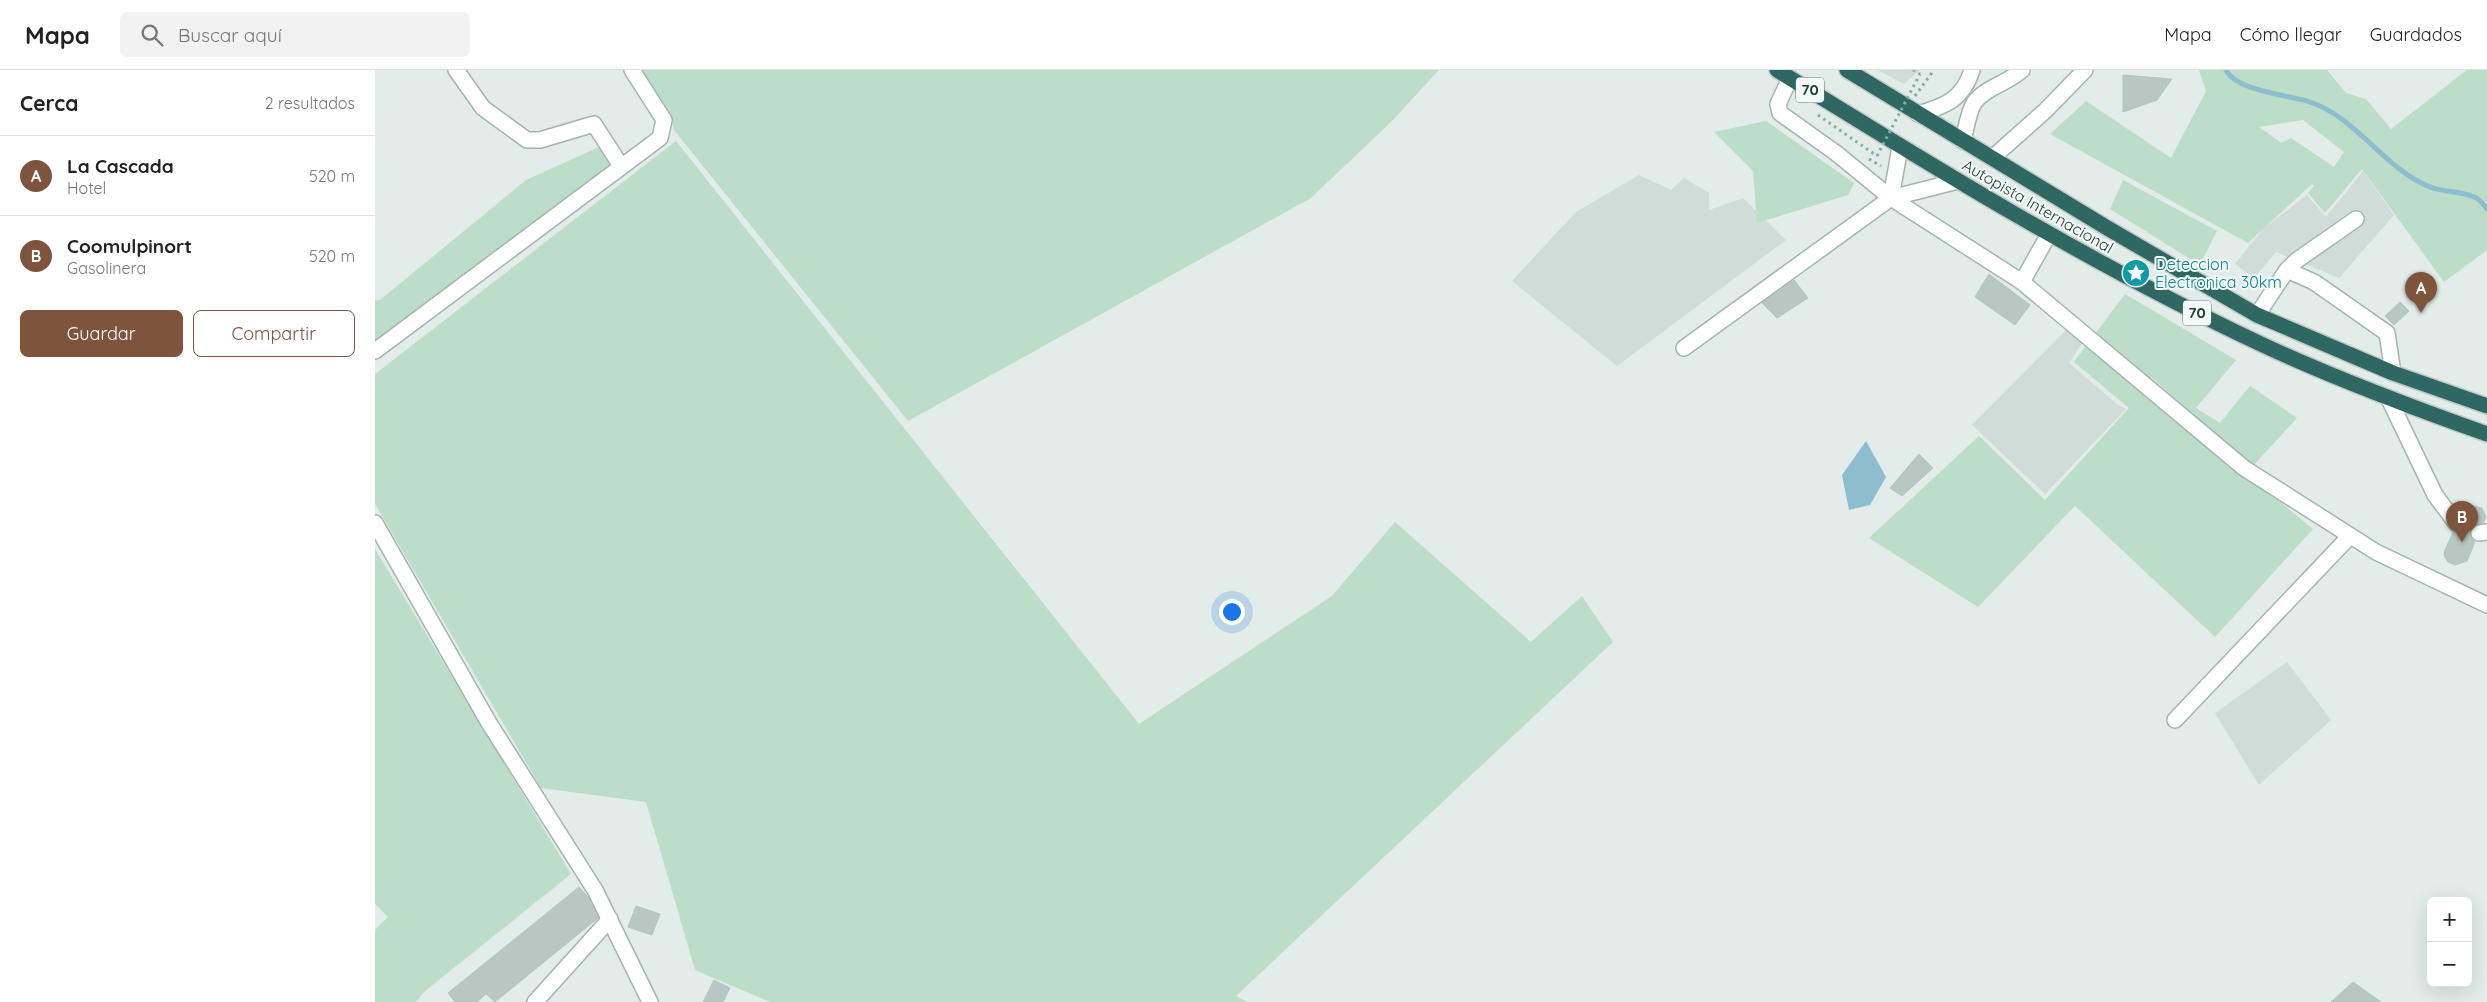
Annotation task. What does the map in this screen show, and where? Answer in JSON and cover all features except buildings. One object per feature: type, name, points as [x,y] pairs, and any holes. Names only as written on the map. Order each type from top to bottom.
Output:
[{"type":"highway","name":"Autopista Internacional","points":[[1777,70],[1900,147],[2049,234],[2186,307],[2263,345],[2389,399],[2487,434]]},
{"type":"highway","name":"Autopista Internacional","points":[[1847,70],[2257,315],[2393,373],[2487,406]]},
{"type":"street","points":[[456,70],[483,108],[527,140],[540,140],[594,124],[621,166]]},
{"type":"street","points":[[375,351],[660,138],[664,120],[632,70]]},
{"type":"street","points":[[1963,140],[1973,105],[2022,70]]},
{"type":"street","points":[[1992,158],[2045,110],[2085,70]]},
{"type":"street","points":[[1913,110],[1946,104],[1959,96],[1971,75],[1986,94]]},
{"type":"street","points":[[1790,78],[1778,104],[1780,113],[1836,153],[1886,202],[2022,282],[2244,468],[2376,552],[2487,605]]},
{"type":"street","points":[[1886,202],[1900,147]]},
{"type":"street","points":[[1685,348],[1886,202],[1958,181]]},
{"type":"street","points":[[2257,315],[2287,270],[2296,261],[2356,219]]},
{"type":"street","points":[[2022,282],[2049,234]]},
{"type":"street","points":[[2287,270],[2314,282],[2387,332],[2393,373]]},
{"type":"street","points":[[2389,399],[2435,495],[2456,523]]},
{"type":"street","points":[[375,523],[489,722],[595,890],[649,1002]]},
{"type":"street","points":[[2175,720],[2350,536]]},
{"type":"street","points":[[535,1002],[610,919]]},
{"type":"path","points":[[1877,156],[1920,74],[1913,70]]},
{"type":"path","points":[[1913,110],[1934,70]]},
{"type":"shaded area","points":[[1878,70],[1920,70],[1904,84]]},
{"type":"shaded area","points":[[2363,171],[2394,215],[2339,278],[2276,252],[2254,278],[2235,264],[2263,229],[2307,195],[2326,217]]},
{"type":"shaded area","points":[[1639,175],[1671,190],[1684,178],[1709,193],[1709,210],[1743,198],[1786,240],[1617,366],[1512,281],[1576,212]]},
{"type":"shaded area","points":[[2067,329],[2084,340],[2069,363],[2118,405],[2126,409],[2045,494],[1972,425]]},
{"type":"shaded area","points":[[2287,662],[2331,720],[2259,785],[2215,713]]},
{"type":"green space","points":[[642,70],[1439,70],[1391,122],[1311,198],[908,421],[674,130],[671,114]]},
{"type":"green space","points":[[2199,70],[2327,70],[2346,93],[2366,99],[2391,129],[2467,70],[2487,70],[2487,250],[2444,282],[2362,169],[2325,213],[2308,193],[2314,186],[2312,184],[2248,243],[2050,134],[2086,101],[2171,158],[2206,91]],"holes":[[[2303,120],[2344,152],[2334,167],[2291,138],[2281,143],[2259,127]]]},
{"type":"green space","points":[[1766,121],[1854,183],[1848,195],[1757,223],[1753,171],[1714,132]]},
{"type":"green space","points":[[676,141],[1139,724],[1332,596],[1395,522],[1531,642],[1582,596],[1613,642],[1236,996],[1247,1002],[770,1002],[695,970],[646,802],[541,788],[375,504],[375,374]]},
{"type":"green space","points":[[601,146],[615,166],[375,354],[375,300],[380,300],[526,180]]},
{"type":"green space","points":[[2123,180],[2217,231],[2200,265],[2110,209]]},
{"type":"green space","points":[[2125,294],[2236,360],[2196,408],[2220,423],[2250,386],[2297,418],[2252,467],[2151,377],[2143,390],[2313,529],[2215,637],[2075,506],[1978,607],[1869,538],[1979,436],[2045,500],[2129,408],[2074,362]]},
{"type":"green space","points":[[375,549],[571,874],[425,991],[416,1002],[375,1002],[375,930],[388,917],[375,904]]},
{"type":"water","points":[[1866,441],[1886,477],[1870,505],[1849,510],[1842,475]]},
{"type":"waterway","points":[[2226,70],[2240,83],[2251,88],[2310,102],[2326,109],[2356,130],[2412,178],[2439,190],[2470,195],[2479,200],[2487,209]]},
{"type":"tunnel","points":[[2456,523],[2479,533]]},
{"type":"place","name":"Deteccion Electronica 30km","points":[[2136,273]]},
{"type":"place","name":"La Cascada","points":[[2421,313]]},
{"type":"place","name":"Coomulpinort","points":[[2462,542]]}]
